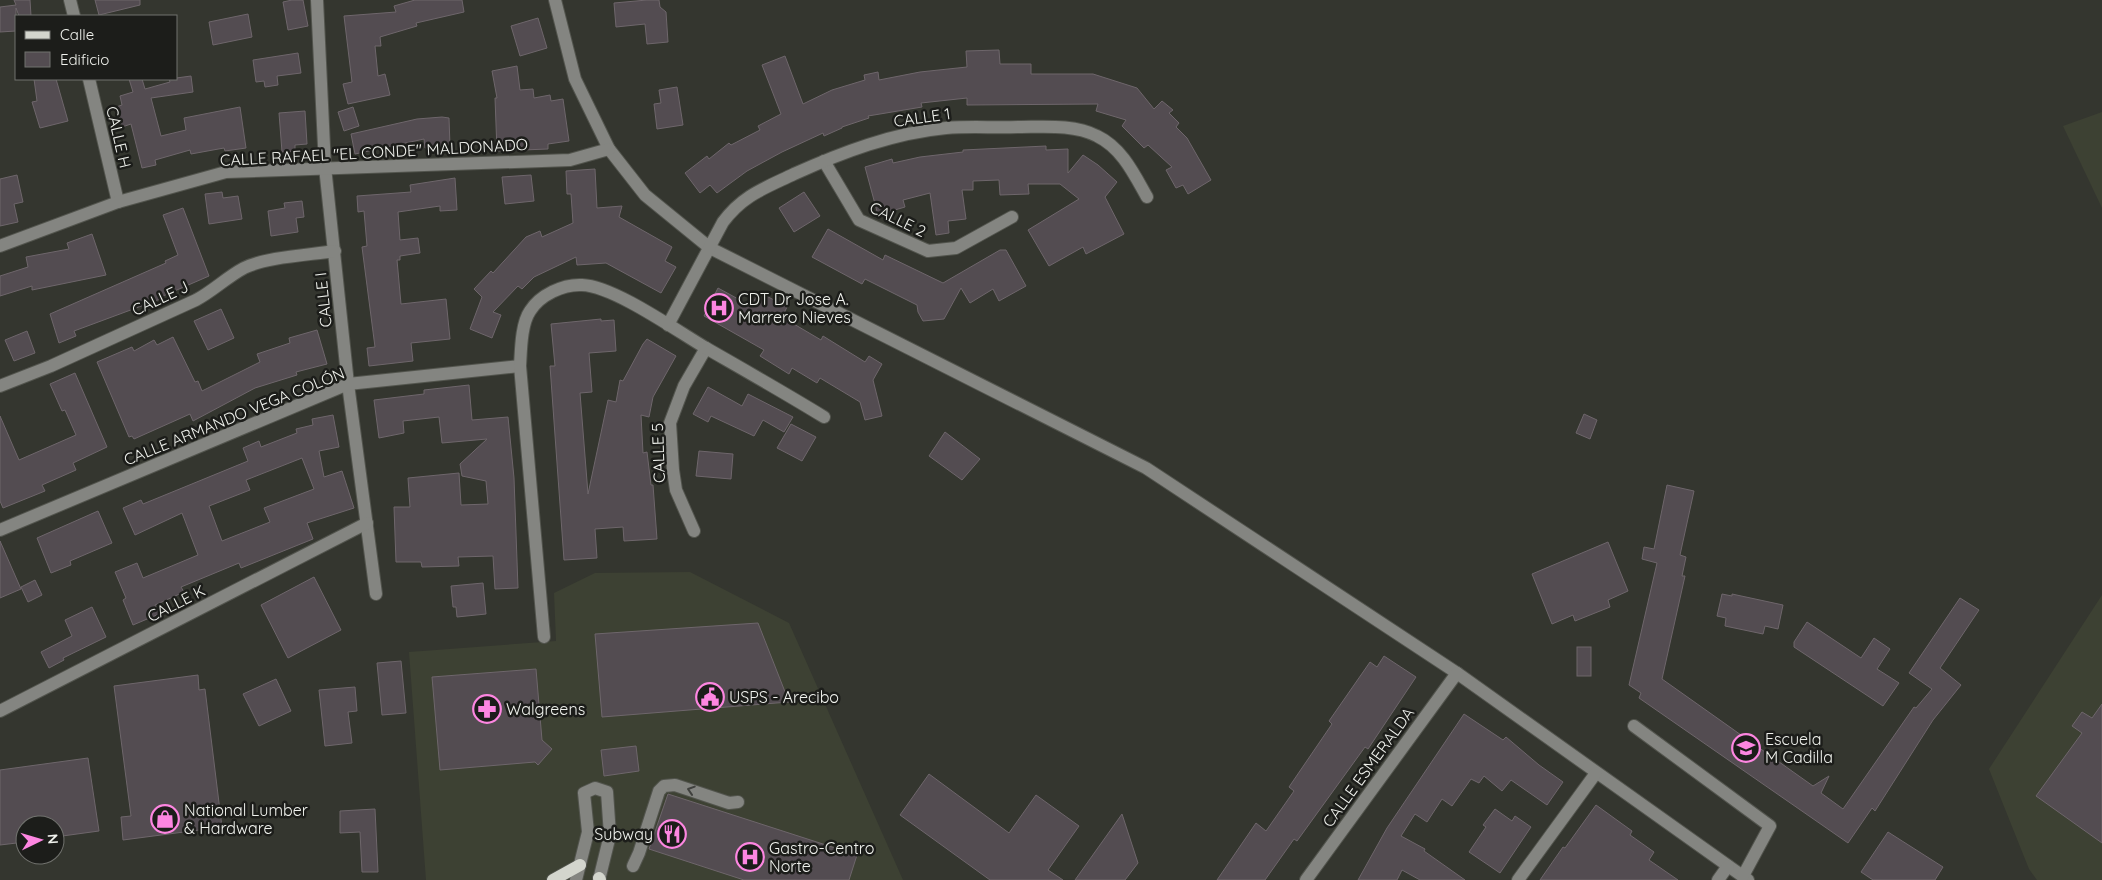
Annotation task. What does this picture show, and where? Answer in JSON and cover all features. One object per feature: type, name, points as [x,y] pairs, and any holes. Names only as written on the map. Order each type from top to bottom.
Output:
[{"type":"main road","points":[[553,880],[580,865]]},
{"type":"street","points":[[70,0],[74,15]]},
{"type":"street","name":"CALLE I","points":[[318,0],[326,167],[348,384],[376,594]]},
{"type":"street","points":[[554,0],[575,79],[609,149],[645,195],[710,248],[1146,468],[1457,673],[1745,878],[1770,826],[1634,726]]},
{"type":"street","name":"CALLE H","points":[[89,80],[118,202]]},
{"type":"street","name":"CALLE 1","points":[[668,325],[723,222],[734,207],[753,193],[824,161],[878,141],[946,128],[1049,127],[1073,129],[1097,135],[1114,148],[1129,166],[1147,197]]},
{"type":"street","name":"CALLE RAFAEL \"EL CONDE\" MALDONADO","points":[[0,246],[118,202],[226,172],[326,167],[570,160],[609,149]]},
{"type":"street","name":"CALLE 2","points":[[824,161],[859,220],[928,251],[956,248],[1012,216]]},
{"type":"street","name":"CALLE J","points":[[0,386],[51,366],[196,300],[257,263],[335,251]]},
{"type":"street","points":[[544,637],[520,366],[523,335],[529,311],[544,296],[563,288],[582,285],[602,290],[668,325],[824,417]]},
{"type":"street","name":"CALLE 5","points":[[694,531],[676,490],[670,423],[684,386],[706,348]]},
{"type":"street","name":"CALLE ARMANDO VEGA COLÓN","points":[[0,530],[348,384],[520,366]]},
{"type":"street","name":"CALLE K","points":[[0,711],[367,523]]},
{"type":"street","name":"CALLE ESMERALDA","points":[[1306,880],[1457,673]]},
{"type":"street","points":[[1518,880],[1596,772]]},
{"type":"street","points":[[633,866],[660,791],[664,786],[675,785],[729,803],[738,802]]},
{"type":"street","points":[[576,880],[588,832],[584,793],[595,788],[607,792],[610,835],[599,880]]},
{"type":"street","points":[[1718,880],[1728,866]]},
{"type":"shaded area","points":[[2102,112],[2102,208],[2063,126]]},
{"type":"shaded area","points":[[690,572],[789,623],[903,880],[426,880],[409,652],[556,641],[554,593],[595,573]]},
{"type":"shaded area","points":[[2102,595],[2102,880],[2037,880],[2029,869],[1989,769]]},
{"type":"building","points":[[14,0],[30,0],[31,15],[19,15],[16,8],[15,31],[0,32],[0,7],[16,5]]},
{"type":"building","points":[[95,0],[140,0],[140,5],[99,15]]},
{"type":"building","points":[[303,0],[308,26],[288,30],[283,2]]},
{"type":"building","points":[[415,0],[462,0],[464,12],[416,23],[417,26],[380,37],[381,46],[375,46],[378,76],[385,74],[390,95],[348,104],[343,84],[352,82],[344,16],[396,12],[394,6]]},
{"type":"building","points":[[659,0],[660,7],[666,12],[668,42],[647,44],[645,24],[616,27],[614,3]]},
{"type":"building","points":[[248,14],[252,37],[213,45],[209,22]]},
{"type":"building","points":[[538,18],[547,48],[520,56],[511,26]]},
{"type":"building","points":[[999,50],[1000,64],[1031,64],[1031,74],[1093,74],[1137,88],[1154,109],[1162,101],[1173,110],[1169,113],[1179,123],[1176,127],[1187,138],[1211,180],[1188,194],[1183,185],[1176,188],[1166,170],[1172,167],[1148,145],[1144,148],[1122,126],[1126,120],[1096,111],[1098,104],[967,105],[967,98],[921,103],[922,107],[868,116],[869,118],[842,127],[824,136],[823,133],[747,171],[717,193],[710,185],[700,193],[685,173],[707,156],[709,159],[729,143],[731,145],[760,130],[758,126],[781,114],[762,65],[785,56],[803,104],[832,90],[865,80],[864,75],[878,72],[879,80],[920,72],[967,67],[966,51]]},
{"type":"building","points":[[298,53],[301,73],[277,76],[278,85],[265,87],[264,81],[256,82],[253,60]]},
{"type":"building","points":[[517,66],[520,90],[533,89],[534,98],[550,95],[551,101],[563,99],[569,141],[548,144],[548,149],[497,151],[495,98],[497,98],[492,71]]},
{"type":"building","points":[[191,76],[193,92],[151,98],[161,136],[186,130],[184,118],[240,107],[246,148],[225,151],[224,148],[191,154],[190,150],[155,160],[156,165],[142,168],[131,124],[122,127],[116,107],[122,105],[120,96],[133,92],[129,80],[142,80],[145,89],[170,82],[169,80],[178,80],[178,78]]},
{"type":"building","points":[[34,80],[56,80],[68,121],[40,128],[32,102],[37,101]]},
{"type":"building","points":[[677,87],[683,125],[657,129],[654,104],[661,103],[659,90]]},
{"type":"building","points":[[353,107],[359,126],[344,131],[338,112]]},
{"type":"building","points":[[305,111],[307,144],[295,145],[295,151],[282,152],[279,113]]},
{"type":"building","points":[[449,118],[450,146],[425,148],[424,139],[355,154],[351,134],[417,119]]},
{"type":"building","points":[[1046,146],[1046,150],[1068,149],[1068,173],[1083,155],[1117,182],[1105,197],[1124,234],[1086,254],[1083,247],[1049,266],[1028,230],[1079,199],[1060,184],[1028,184],[1029,194],[1000,195],[999,180],[973,181],[973,190],[962,190],[966,219],[948,221],[949,233],[936,235],[930,193],[903,200],[905,207],[878,215],[865,167],[892,159],[893,163],[920,157],[963,152],[963,150]]},
{"type":"building","points":[[595,169],[597,208],[622,206],[619,217],[672,247],[665,261],[676,267],[661,293],[606,263],[577,265],[576,257],[534,277],[522,289],[518,286],[493,312],[501,315],[492,338],[470,329],[482,297],[474,289],[491,271],[493,273],[526,237],[540,231],[542,237],[573,223],[571,194],[567,194],[566,171]]},
{"type":"building","points":[[17,175],[23,202],[14,204],[18,222],[0,226],[0,179]]},
{"type":"building","points":[[531,175],[534,201],[505,204],[502,177]]},
{"type":"building","points":[[455,178],[457,210],[440,211],[440,206],[398,212],[400,240],[418,238],[420,253],[400,256],[400,260],[397,260],[401,304],[446,299],[450,339],[411,343],[413,361],[369,366],[367,348],[375,347],[362,247],[367,246],[364,211],[358,212],[357,196],[411,192],[410,185]]},
{"type":"building","points":[[222,192],[223,198],[238,196],[242,219],[209,224],[205,194]]},
{"type":"building","points":[[804,192],[820,216],[794,232],[779,208]]},
{"type":"building","points":[[302,201],[304,217],[296,218],[298,232],[271,236],[268,211],[285,208],[284,203]]},
{"type":"building","points":[[183,208],[209,276],[163,296],[163,298],[74,331],[76,336],[59,343],[50,314],[166,263],[165,261],[178,255],[163,215]]},
{"type":"building","points":[[828,229],[883,260],[885,255],[943,283],[1000,250],[1006,250],[1026,286],[999,301],[993,289],[970,303],[961,288],[944,319],[923,321],[918,312],[917,305],[865,279],[862,284],[812,257]]},
{"type":"building","points":[[92,234],[106,275],[32,290],[32,286],[0,296],[0,276],[28,267],[26,257],[69,249],[67,243]]},
{"type":"building","points":[[718,288],[751,306],[759,292],[787,307],[782,317],[821,340],[823,336],[865,362],[869,356],[882,364],[873,380],[882,416],[865,420],[860,402],[820,378],[817,383],[792,368],[789,374],[760,356],[764,350],[704,316]]},
{"type":"building","points":[[221,309],[234,338],[208,350],[194,321]]},
{"type":"building","points":[[601,319],[601,321],[614,320],[616,351],[589,353],[592,392],[580,393],[588,494],[608,400],[616,402],[620,380],[623,381],[647,339],[676,356],[653,397],[649,417],[641,415],[643,453],[647,452],[651,485],[653,485],[657,539],[624,541],[623,527],[595,529],[597,558],[564,560],[550,366],[555,366],[551,324]]},
{"type":"building","points":[[317,330],[327,364],[296,372],[297,375],[255,388],[193,421],[190,414],[134,439],[132,436],[129,437],[97,362],[132,347],[134,351],[154,340],[157,345],[173,337],[195,382],[198,381],[202,391],[260,362],[257,354],[290,343],[289,338]]},
{"type":"building","points":[[27,331],[35,353],[14,361],[5,340]]},
{"type":"building","points":[[75,373],[107,447],[73,463],[76,470],[42,485],[45,491],[3,508],[0,501],[0,416],[19,460],[76,435],[65,410],[62,411],[50,384]]},
{"type":"building","points":[[469,385],[472,420],[508,417],[514,478],[518,588],[495,589],[493,556],[458,557],[459,566],[422,567],[421,562],[396,562],[394,507],[410,507],[408,478],[459,473],[461,505],[488,504],[486,481],[462,476],[460,464],[487,439],[442,443],[439,417],[403,421],[404,433],[379,438],[374,400],[424,394],[424,390]]},
{"type":"building","points":[[708,387],[742,406],[748,394],[793,417],[784,432],[763,420],[754,436],[711,416],[708,422],[693,414]]},
{"type":"building","points":[[1584,414],[1597,420],[1590,439],[1576,433]]},
{"type":"building","points":[[333,415],[339,447],[319,451],[324,477],[342,471],[354,508],[307,523],[313,539],[241,568],[239,563],[181,587],[184,592],[155,605],[159,614],[133,625],[123,600],[126,598],[115,572],[137,563],[143,578],[198,555],[182,513],[135,535],[123,508],[141,500],[143,504],[248,461],[243,448],[259,441],[261,447],[297,433],[296,429],[313,425],[312,419]],"holes":[[[302,458],[314,489],[264,508],[270,522],[222,541],[209,506],[250,490],[246,480]]]},
{"type":"building","points":[[791,424],[816,437],[802,461],[777,448]]},
{"type":"building","points":[[945,432],[980,459],[962,480],[929,456]]},
{"type":"building","points":[[699,451],[733,454],[731,479],[696,476]]},
{"type":"building","points":[[1667,485],[1694,491],[1680,555],[1686,557],[1682,576],[1685,576],[1662,679],[1813,786],[1829,776],[1821,793],[1843,809],[1914,707],[1916,708],[1932,689],[1909,673],[1960,598],[1979,610],[1940,668],[1961,685],[1933,720],[1875,811],[1872,808],[1848,843],[1639,698],[1641,693],[1629,685],[1657,563],[1642,559],[1644,547],[1654,549]]},
{"type":"building","points":[[98,511],[112,543],[70,561],[71,565],[51,573],[37,538]]},
{"type":"building","points":[[0,541],[21,589],[0,598]]},
{"type":"building","points":[[1608,542],[1628,591],[1608,600],[1610,607],[1575,621],[1573,615],[1552,624],[1532,574]]},
{"type":"building","points":[[314,577],[341,630],[288,658],[261,605]]},
{"type":"building","points":[[35,580],[42,595],[28,602],[21,587]]},
{"type":"building","points":[[483,583],[486,614],[457,617],[456,607],[453,607],[451,586]]},
{"type":"building","points":[[1722,594],[1732,596],[1732,594],[1783,605],[1778,629],[1765,626],[1763,634],[1725,626],[1726,618],[1717,616]]},
{"type":"building","points":[[92,607],[106,637],[63,658],[64,660],[49,668],[41,652],[72,636],[65,620]]},
{"type":"building","points":[[1807,622],[1861,658],[1874,638],[1890,649],[1877,669],[1899,683],[1883,706],[1794,647],[1794,642]]},
{"type":"building","points":[[758,623],[789,702],[602,717],[595,634]]},
{"type":"building","points":[[1577,647],[1591,647],[1591,676],[1577,676]]},
{"type":"building","points":[[1384,656],[1416,677],[1368,749],[1365,747],[1297,841],[1294,839],[1265,880],[1217,880],[1256,823],[1266,831],[1294,791],[1289,787],[1332,724],[1329,721],[1370,662],[1377,667]]},
{"type":"building","points":[[401,661],[406,713],[382,715],[377,663]]},
{"type":"building","name":"Walgreens","points":[[536,669],[542,740],[552,749],[538,765],[535,762],[440,770],[432,677]]},
{"type":"building","points":[[198,675],[199,690],[205,689],[222,827],[123,840],[121,817],[131,816],[114,686]]},
{"type":"building","points":[[276,679],[291,711],[259,726],[243,694]]},
{"type":"building","points":[[355,687],[357,711],[348,712],[352,743],[325,746],[319,690]]},
{"type":"building","points":[[2102,704],[2102,843],[2036,796],[2082,733],[2072,726],[2082,712],[2092,718]]},
{"type":"building","points":[[1464,714],[1503,740],[1506,737],[1539,765],[1563,782],[1547,805],[1511,780],[1502,791],[1484,776],[1479,783],[1471,779],[1452,806],[1442,799],[1427,822],[1415,814],[1401,836],[1425,849],[1424,851],[1465,880],[1420,880],[1402,870],[1397,880],[1358,880],[1387,828]]},
{"type":"building","points":[[636,746],[639,771],[604,776],[601,750]]},
{"type":"building","points":[[88,758],[99,831],[65,836],[65,815],[15,815],[15,843],[0,845],[0,770]]},
{"type":"building","points":[[929,774],[1009,833],[1036,795],[1079,826],[1048,870],[1063,880],[990,880],[900,815]]},
{"type":"building","points":[[668,794],[857,855],[849,880],[744,880],[649,849]]},
{"type":"building","points":[[1596,805],[1632,831],[1630,835],[1654,852],[1649,860],[1678,880],[1540,880]]},
{"type":"building","points":[[375,809],[378,872],[362,872],[360,832],[340,833],[340,811]]},
{"type":"building","points":[[1495,809],[1512,821],[1515,816],[1531,827],[1500,873],[1469,852],[1486,827],[1483,825]]},
{"type":"building","points":[[1122,814],[1138,863],[1125,880],[1075,880]]},
{"type":"building","points":[[1888,832],[1943,867],[1935,880],[1873,880],[1861,872]]},
{"type":"place","name":"CDT Dr Jose A. Marrero Nieves","points":[[719,308]]},
{"type":"place","name":"USPS - Arecibo","points":[[710,697]]},
{"type":"place","name":"Walgreens","points":[[487,709]]},
{"type":"place","name":"Escuela M Cadilla","points":[[1746,748]]},
{"type":"place","name":"National Lumber & Hardware","points":[[165,819]]},
{"type":"place","name":"Subway","points":[[672,834]]},
{"type":"place","name":"Gastro-Centro Norte","points":[[750,857]]}]
